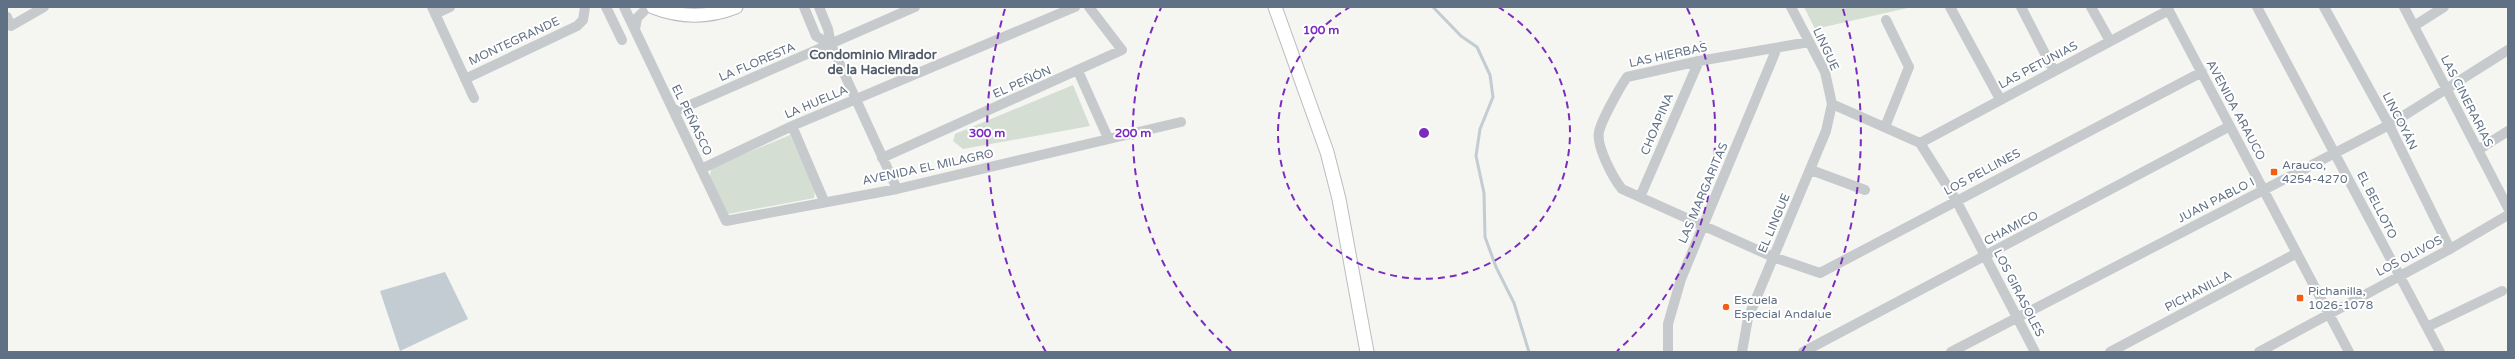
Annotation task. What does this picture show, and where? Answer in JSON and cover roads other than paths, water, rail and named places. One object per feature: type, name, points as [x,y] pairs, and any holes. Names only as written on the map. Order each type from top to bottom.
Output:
[{"type":"main road","points":[[653,7],[670,13],[692,16],[713,14],[736,7]]},
{"type":"main road","points":[[1275,7],[1327,152],[1339,199],[1367,352]]},
{"type":"street","points":[[9,22],[44,7]]},
{"type":"street","points":[[450,7],[434,10],[474,98]]},
{"type":"street","name":"MONTEGRANDE","points":[[465,79],[577,26],[583,20],[585,7]]},
{"type":"street","points":[[606,7],[622,40]]},
{"type":"street","name":"EL PEÑASCO","points":[[624,7],[726,221]]},
{"type":"street","points":[[635,29],[637,18],[648,7]]},
{"type":"street","points":[[804,7],[816,36],[831,45]]},
{"type":"street","points":[[819,7],[828,29],[831,45],[897,189]]},
{"type":"street","name":"LA FLORESTA","points":[[674,112],[916,7]]},
{"type":"street","name":"LA HUELLA","points":[[701,169],[792,126],[1075,7]]},
{"type":"street","name":"EL PEÑÓN","points":[[882,158],[1122,50],[1089,7]]},
{"type":"street","name":"LINGUE","points":[[1791,7],[1824,72],[1832,104]]},
{"type":"street","points":[[1950,7],[2000,100]]},
{"type":"street","points":[[2021,7],[2054,71]]},
{"type":"street","points":[[2091,7],[2110,41]]},
{"type":"street","name":"EL BELLOTO","points":[[2257,7],[2440,352]]},
{"type":"street","name":"LINCOYÁN","points":[[2324,7],[2389,125],[2450,249]]},
{"type":"street","name":"LAS CINERARIAS","points":[[2404,7],[2508,208]]},
{"type":"street","points":[[2414,26],[2444,7]]},
{"type":"street","name":"LAS PETUNIAS","points":[[1920,143],[2110,41],[2168,8]]},
{"type":"street","name":"AVENIDA ARAUCO","points":[[2168,8],[2350,352]]},
{"type":"street","points":[[1885,127],[1909,67],[1886,20]]},
{"type":"street","name":"LAS HIERBAS","points":[[1640,197],[1622,189],[1616,181],[1598,142],[1599,132],[1627,77],[1699,61],[1809,42]]},
{"type":"street","name":"LAS MARGARITAS","points":[[1668,352],[1668,324],[1681,280],[1777,48]]},
{"type":"street","name":"JUAN PABLO I","points":[[1951,352],[2389,125],[2447,90],[2508,50]]},
{"type":"street","name":"CHOAPINA","points":[[1640,197],[1699,61]]},
{"type":"street","points":[[1078,71],[1108,138]]},
{"type":"street","name":"LOS PELLINES","points":[[1640,197],[1773,257],[1820,273],[1956,200],[2202,72]]},
{"type":"street","points":[[1832,104],[1920,143]]},
{"type":"street","name":"EL LINGUE","points":[[1742,352],[1748,318],[1811,170],[1826,131],[1832,104]]},
{"type":"street","name":"AVENIDA EL MILAGRO","points":[[726,221],[824,201],[897,189],[1181,122]]},
{"type":"street","points":[[792,126],[824,201]]},
{"type":"street","name":"CHAMICO","points":[[1803,352],[2230,126]]},
{"type":"street","points":[[2478,150],[2508,131]]},
{"type":"street","name":"LOS GIRASOLES","points":[[1920,143],[1956,200],[2035,352]]},
{"type":"street","points":[[1811,170],[1865,190]]},
{"type":"street","name":"LOS OLIVOS","points":[[2259,352],[2450,249],[2508,215]]},
{"type":"street","name":"PICHANILLA","points":[[2110,352],[2297,253]]},
{"type":"street","points":[[2427,327],[2502,291]]},
{"type":"waterway","points":[[1433,7],[1461,36],[1477,47],[1490,75],[1493,97],[1480,129],[1476,156],[1484,193],[1485,237],[1496,267],[1514,303],[1529,352]]},
{"type":"place","name":"Arauco, 4254-4270","points":[[2274,172]]},
{"type":"place","name":"Pichanilla, 1026-1078","points":[[2300,298]]},
{"type":"place","name":"Escuela Especial Andalue","points":[[1726,307]]},
{"type":"district","name":"Condominio Mirador de la Hacienda","points":[[873,62]]}]
